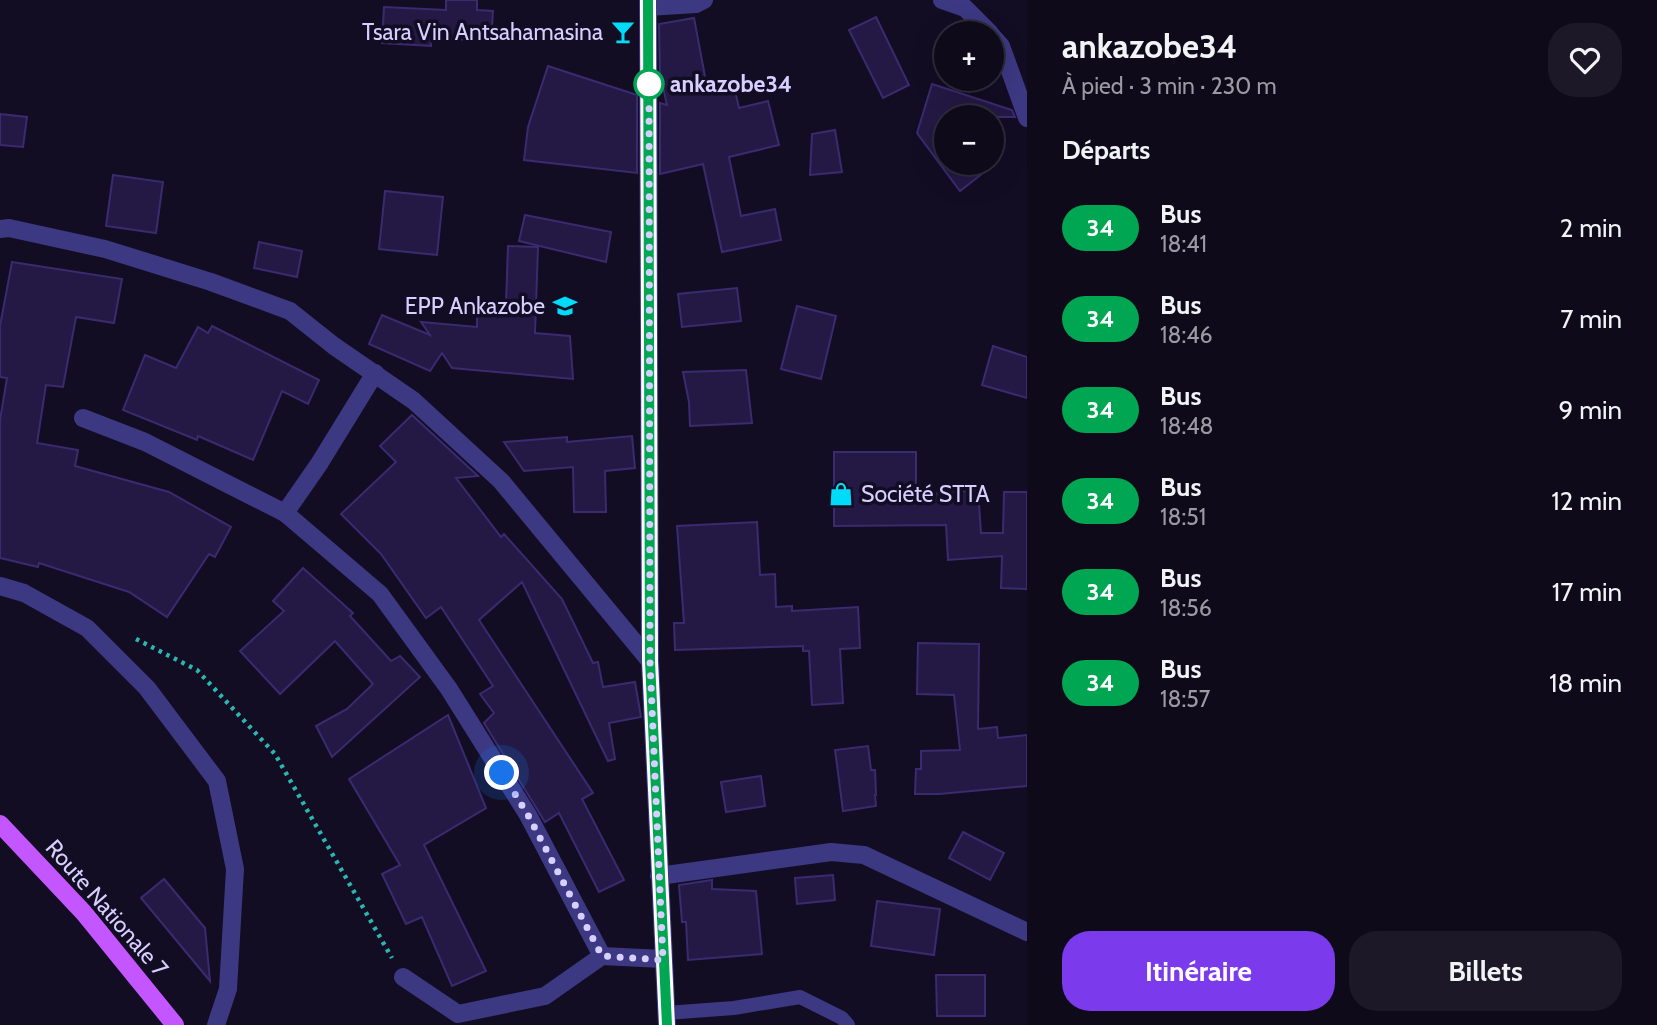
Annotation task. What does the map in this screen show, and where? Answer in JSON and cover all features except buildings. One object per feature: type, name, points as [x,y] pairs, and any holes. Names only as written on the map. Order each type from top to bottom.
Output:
[{"type":"main road","name":"Route Nationale 7","points":[[0,824],[84,913],[175,1025]]},
{"type":"street","points":[[667,1019],[650,661],[648,3],[696,4],[704,0]]},
{"type":"street","points":[[942,0],[965,8],[978,21]]},
{"type":"street","points":[[1004,52],[1027,118]]},
{"type":"street","points":[[0,229],[9,228],[105,249],[211,282],[290,311],[334,346],[414,401],[501,481],[650,661]]},
{"type":"street","points":[[285,513],[319,464],[375,373]]},
{"type":"street","points":[[83,418],[145,442],[285,513],[380,594],[449,689],[528,815],[602,956]]},
{"type":"street","points":[[0,586],[24,593],[87,628],[146,688],[217,781],[235,869],[228,989],[216,1025]]},
{"type":"street","points":[[659,876],[831,852],[864,855],[1027,932]]},
{"type":"street","points":[[403,977],[458,1014],[545,996],[602,956],[663,960]]},
{"type":"lane","points":[[667,1019],[800,997],[842,1018],[848,1025]]},
{"type":"path","points":[[87,628],[128,635],[197,670],[275,754],[403,977]]},
{"type":"bus line","name":"34","points":[[648,0],[650,661],[667,1025]]},
{"type":"place","name":"Tsara Vin Antsahamasina","points":[[623,32]]},
{"type":"place","name":"ankazobe34","points":[[649,84]]},
{"type":"place","name":"EPP Ankazobe","points":[[565,306]]},
{"type":"place","name":"Société STTA","points":[[841,494]]},
{"type":"route","points":[[502,773],[528,815],[602,956],[663,960],[650,661],[649,84]]}]
